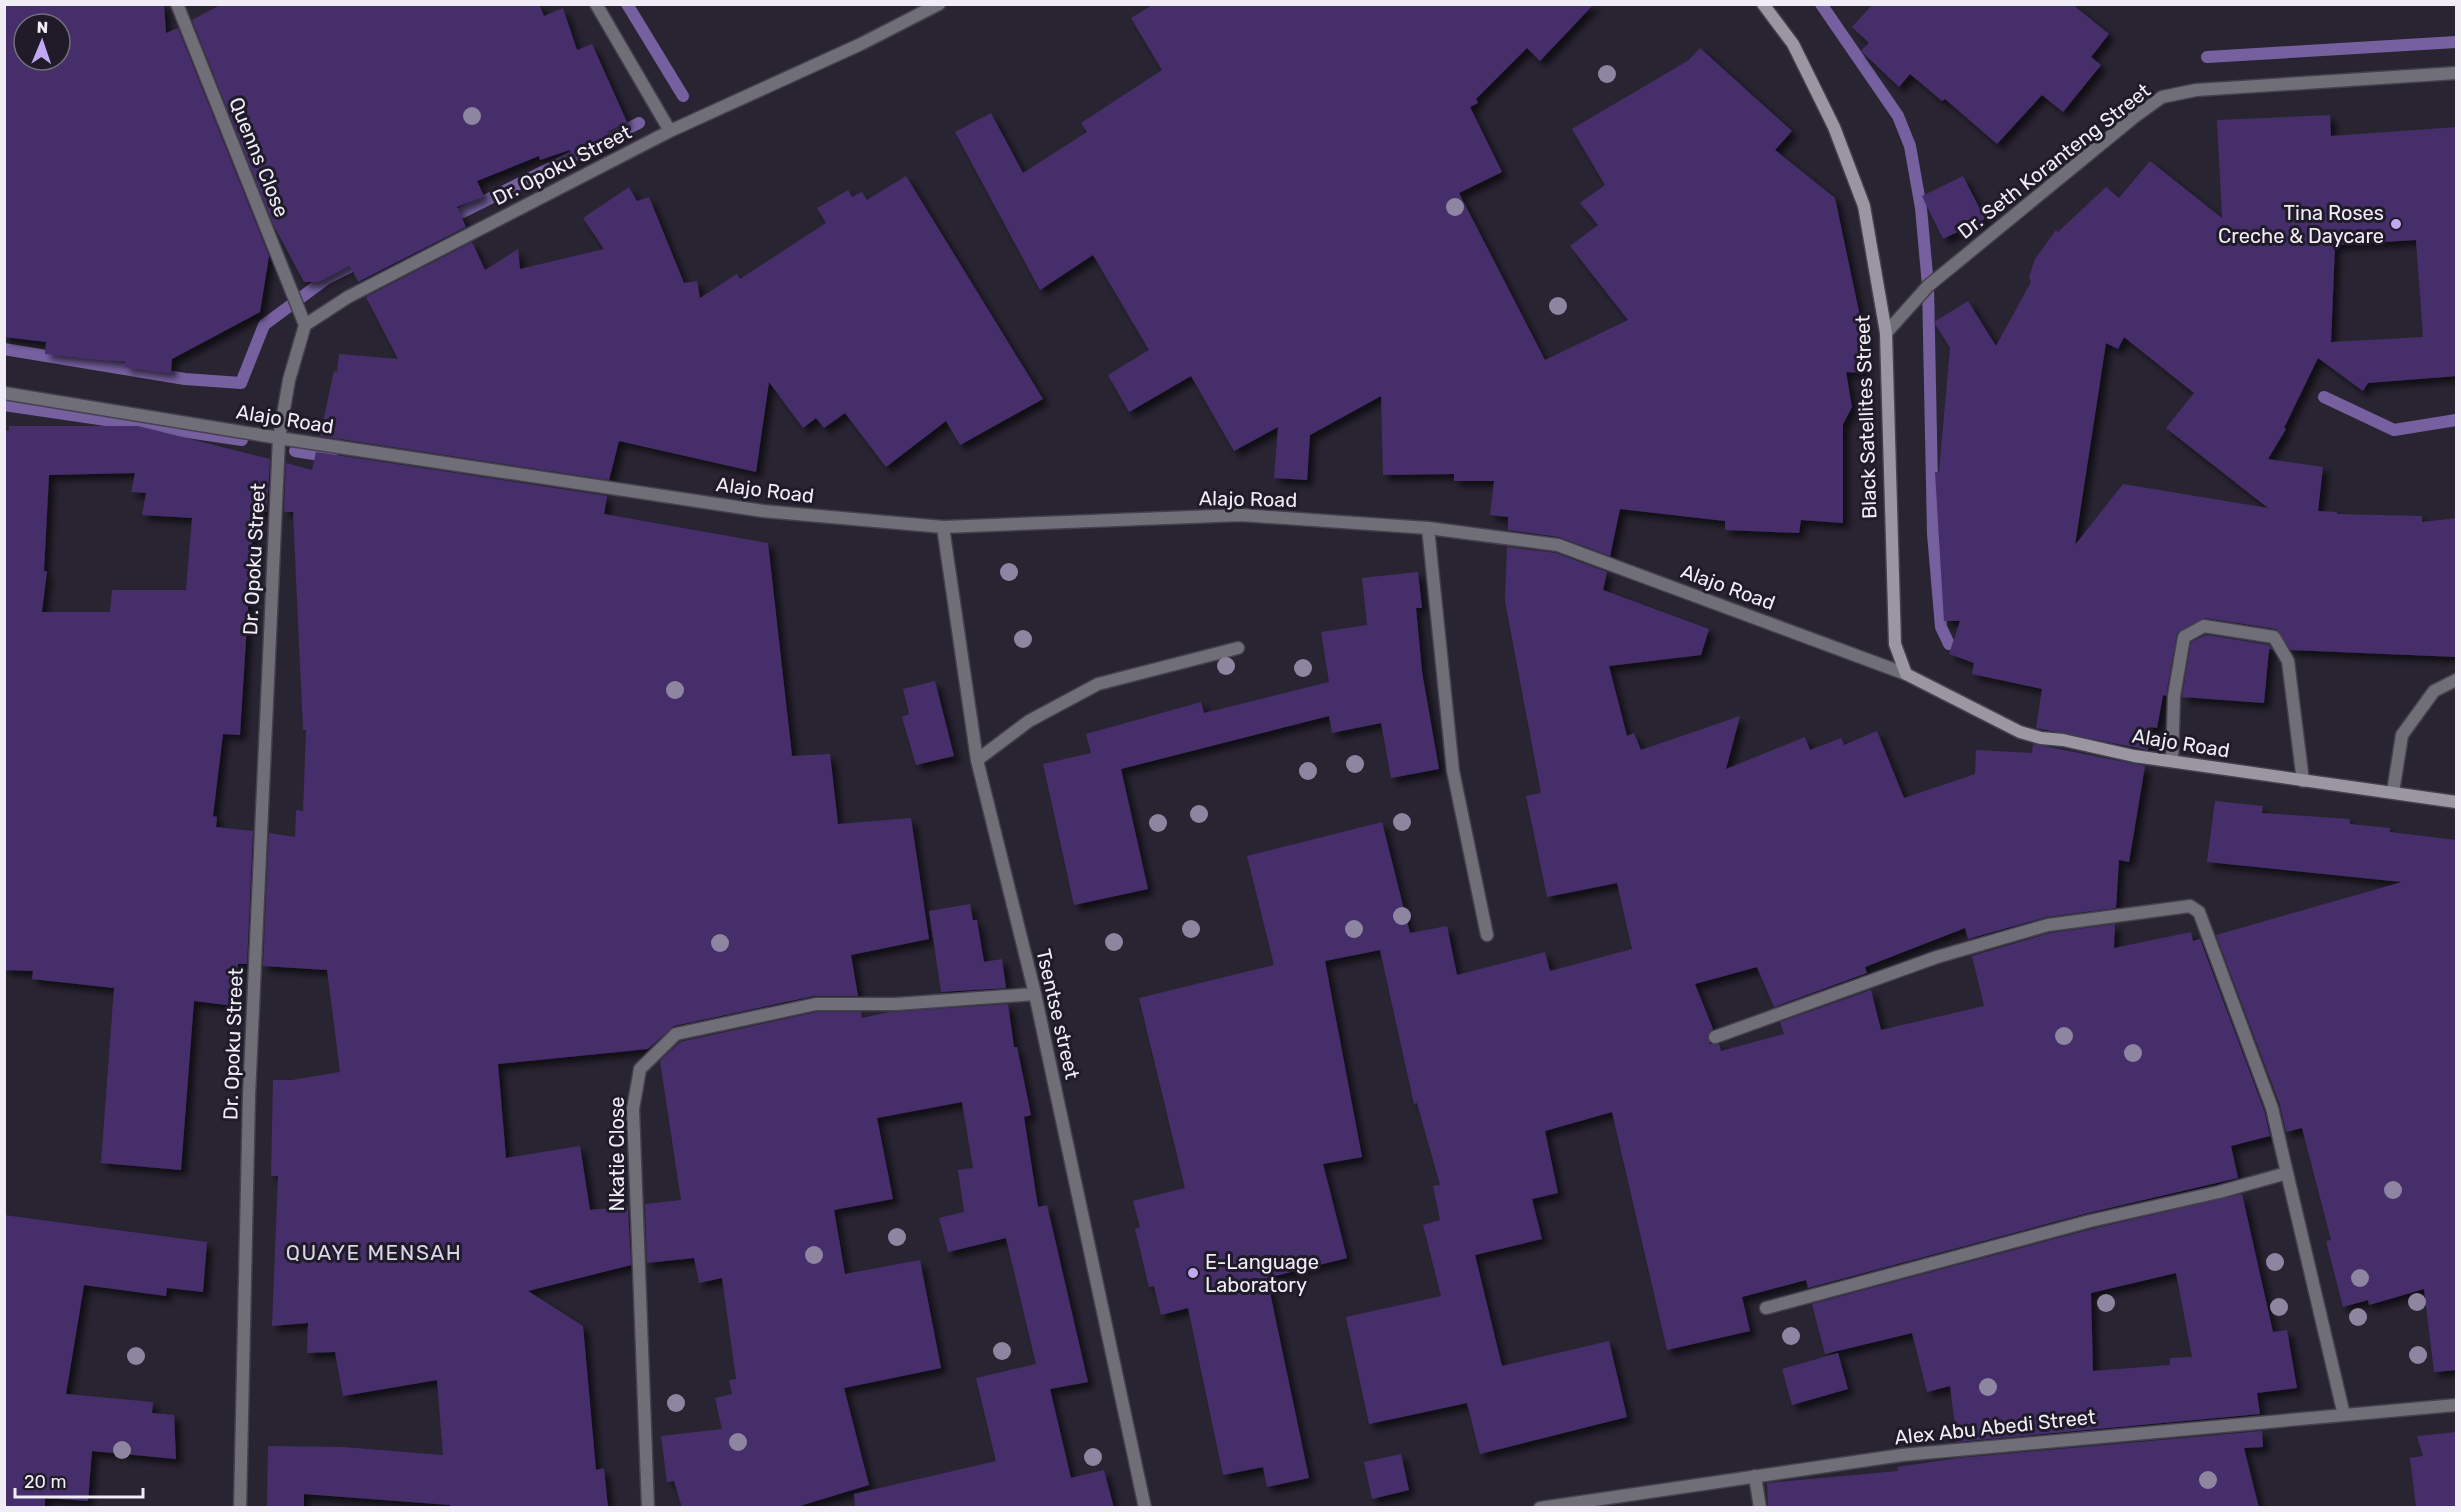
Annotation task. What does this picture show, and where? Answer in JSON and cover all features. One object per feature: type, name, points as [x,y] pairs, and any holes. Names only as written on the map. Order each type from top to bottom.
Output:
[{"type":"street","name":"Quenns Close","points":[[177,4],[305,325]]},
{"type":"street","points":[[596,4],[670,132]]},
{"type":"street","name":"Dr. Opoku Street","points":[[240,1508],[249,1096],[279,438],[289,380],[305,325],[348,297],[670,132],[861,44],[939,4]]},
{"type":"street","name":"Black Satellites Street","points":[[1763,4],[1793,44],[1834,127],[1864,206],[1886,333],[1895,644],[1906,674]]},
{"type":"street","name":"Dr. Seth Koranteng Street","points":[[1886,333],[1928,286],[2133,118],[2162,97],[2196,90],[2457,73]]},
{"type":"street","name":"Alajo Road","points":[[4,393],[279,438],[763,511],[944,527],[1241,515],[1428,528],[1558,545],[1906,674],[2020,732],[2094,749],[2457,802]]},
{"type":"street","name":"Tsentse street","points":[[944,527],[977,760],[1035,994],[1145,1508]]},
{"type":"street","points":[[1428,528],[1453,771],[1487,935]]},
{"type":"street","points":[[2172,761],[2174,696],[2184,637],[2204,626],[2238,630],[2274,637],[2288,661],[2303,781]]},
{"type":"street","points":[[977,760],[1029,721],[1098,684],[1238,648]]},
{"type":"street","points":[[2393,792],[2402,735],[2434,691],[2457,680]]},
{"type":"street","points":[[1715,1037],[1937,957],[2048,925],[2190,906],[2199,912],[2272,1108],[2344,1415]]},
{"type":"street","name":"Nkatie Close","points":[[648,1508],[633,1108],[639,1070],[676,1034],[816,1004],[896,1004],[1035,994]]},
{"type":"street","points":[[1766,1308],[2090,1221],[2219,1192],[2287,1173]]},
{"type":"street","name":"Alex Abu Abedi Street","points":[[1540,1508],[1902,1455],[2457,1405]]},
{"type":"street","points":[[1755,1476],[1760,1508]]},
{"type":"building","points":[[4,4],[164,4],[166,33],[178,28],[269,256],[260,312],[172,359],[171,373],[124,367],[125,362],[45,354],[46,342],[4,337]]},
{"type":"building","points":[[222,4],[539,4],[544,16],[563,8],[577,50],[592,44],[627,122],[607,132],[611,143],[574,158],[570,150],[540,160],[539,156],[477,181],[484,196],[457,207],[466,227],[358,282],[350,265],[318,282],[304,282],[273,224],[192,20]]},
{"type":"building","points":[[1154,4],[1594,4],[1540,61],[1527,48],[1476,99],[1478,103],[1470,107],[1502,172],[1459,193],[1545,360],[1628,320],[1570,246],[1598,225],[1580,203],[1605,185],[1572,129],[1689,60],[1700,48],[1792,131],[1775,150],[1835,198],[1865,340],[1864,373],[1846,372],[1852,407],[1843,424],[1843,523],[1801,520],[1799,533],[1725,530],[1725,521],[1620,509],[1610,556],[1559,537],[1508,530],[1508,517],[1490,515],[1494,481],[1454,481],[1454,474],[1383,475],[1381,396],[1310,435],[1307,480],[1274,478],[1278,427],[1234,451],[1191,376],[1129,412],[1108,375],[1149,350],[1093,255],[1040,290],[955,132],[991,113],[1023,173],[1087,132],[1081,123],[1162,70],[1131,18]]},
{"type":"building","points":[[1873,4],[2072,4],[2109,34],[2091,57],[2101,65],[2063,112],[2042,95],[1997,144],[1945,99],[1942,101],[1910,74],[1899,87],[1861,51],[1869,43],[1852,27]]},
{"type":"building","points":[[2330,115],[2331,136],[2457,127],[2457,376],[2368,383],[2363,391],[2318,358],[2284,428],[2286,429],[2268,459],[2323,467],[2318,511],[2337,512],[2337,514],[2422,516],[2422,522],[2457,518],[2457,657],[2291,650],[2276,629],[2205,618],[2177,633],[2166,696],[2163,695],[2157,728],[2151,727],[2148,750],[2036,728],[2042,689],[1972,674],[1974,663],[1949,654],[1960,621],[1944,621],[1935,472],[1939,472],[1950,348],[1934,322],[1968,301],[1996,346],[2031,282],[2029,277],[2035,259],[2056,230],[2058,232],[2106,187],[2119,198],[2150,161],[2222,218],[2217,120]],"holes":[[[2416,240],[2423,337],[2331,342],[2335,245]],[[2124,337],[2194,393],[2166,428],[2268,508],[2123,484],[2075,545],[2106,343],[2118,349]]]},
{"type":"building","points":[[906,176],[1043,399],[960,445],[946,421],[886,467],[845,413],[824,428],[816,418],[803,428],[769,382],[756,472],[619,441],[609,480],[320,436],[334,371],[337,372],[339,354],[398,359],[366,297],[472,242],[485,270],[518,249],[520,269],[604,249],[583,218],[629,187],[637,201],[649,197],[684,283],[697,281],[700,298],[737,274],[740,279],[826,223],[817,208],[848,190],[852,197],[862,192],[867,200]]},
{"type":"building","points":[[1963,176],[1985,219],[1943,239],[1922,196]]},
{"type":"building","points":[[9,426],[138,426],[270,459],[267,512],[254,512],[240,735],[223,734],[213,816],[217,817],[216,827],[253,831],[247,964],[238,964],[234,1006],[194,1001],[181,1170],[101,1163],[114,988],[32,979],[33,971],[4,970],[4,431],[9,431]],"holes":[[[135,473],[131,492],[146,493],[142,515],[192,518],[186,590],[112,590],[110,612],[42,612],[47,571],[44,571],[49,475]]]},
{"type":"building","points":[[316,452],[607,496],[604,514],[768,543],[792,756],[830,754],[838,824],[911,818],[929,939],[851,955],[858,996],[814,996],[674,1026],[648,1049],[498,1064],[506,1158],[580,1146],[590,1210],[628,1206],[631,1265],[528,1291],[583,1326],[596,1470],[604,1468],[608,1508],[450,1508],[450,1505],[304,1494],[304,1508],[267,1508],[268,1446],[343,1447],[443,1455],[437,1380],[343,1396],[335,1352],[307,1353],[308,1323],[272,1326],[278,1176],[271,1176],[273,1080],[292,1080],[340,1072],[327,970],[263,966],[269,833],[295,837],[296,810],[303,811],[306,730],[303,730],[293,512],[284,512],[286,463],[312,470]]},
{"type":"building","points":[[1507,547],[1556,553],[1607,572],[1603,590],[1709,629],[1701,655],[1609,666],[1627,736],[1634,733],[1641,750],[1740,716],[1726,769],[1805,737],[1810,750],[1841,738],[1844,745],[1877,731],[1904,798],[1975,774],[1976,750],[2032,753],[2033,744],[2145,766],[2129,862],[2119,860],[2116,908],[2047,917],[1968,939],[1965,928],[1865,967],[1867,973],[1774,1007],[1757,967],[1695,984],[1713,1029],[1707,1036],[1710,1044],[1719,1044],[1721,1051],[1784,1034],[1780,1022],[1871,990],[1881,1030],[1984,1006],[1972,956],[2050,933],[2115,924],[2114,948],[2191,932],[2193,941],[2200,939],[2264,1110],[2270,1136],[2231,1146],[2238,1178],[2088,1213],[1808,1288],[1806,1280],[1742,1297],[1750,1331],[1667,1350],[1612,1112],[1545,1131],[1558,1193],[1532,1199],[1542,1239],[1475,1255],[1502,1366],[1609,1341],[1627,1417],[1480,1454],[1467,1403],[1369,1424],[1346,1317],[1441,1296],[1423,1225],[1440,1220],[1433,1186],[1440,1185],[1417,1103],[1414,1104],[1380,950],[1325,961],[1362,1157],[1323,1164],[1347,1258],[1267,1278],[1309,1478],[1267,1487],[1263,1467],[1223,1475],[1188,1308],[1161,1315],[1154,1286],[1149,1287],[1135,1229],[1140,1227],[1133,1201],[1185,1188],[1139,998],[1274,965],[1247,856],[1382,822],[1410,933],[1447,926],[1457,975],[1545,952],[1550,971],[1632,949],[1617,883],[1547,897],[1526,796],[1541,793],[1505,601]]},
{"type":"building","points":[[1418,572],[1422,608],[1416,608],[1422,672],[1439,769],[1391,778],[1381,723],[1332,733],[1329,716],[1121,769],[1148,889],[1074,905],[1043,764],[1091,753],[1086,734],[1201,702],[1204,713],[1329,682],[1321,632],[1367,625],[1362,578]]},
{"type":"building","points":[[2206,635],[2269,645],[2272,649],[2269,649],[2264,703],[2182,697],[2191,642]]},
{"type":"building","points":[[935,681],[954,756],[916,765],[902,717],[909,714],[903,689]]},
{"type":"building","points":[[2215,801],[2263,806],[2262,813],[2350,819],[2350,824],[2390,828],[2390,832],[2457,840],[2457,1370],[2434,1372],[2424,1289],[2369,1305],[2368,1300],[2343,1307],[2326,1241],[2331,1240],[2302,1128],[2286,1132],[2280,1105],[2216,935],[2402,882],[2207,862]]},
{"type":"building","points":[[970,904],[973,920],[977,920],[984,962],[1002,959],[1006,988],[941,992],[929,911]]},
{"type":"building","points":[[1008,1004],[1014,1047],[1017,1047],[1031,1115],[1024,1117],[1038,1207],[1047,1205],[1088,1382],[1050,1389],[1071,1478],[1104,1470],[1114,1508],[855,1508],[854,1494],[996,1461],[976,1378],[1036,1364],[1006,1238],[948,1252],[939,1218],[964,1212],[958,1170],[973,1168],[962,1102],[877,1118],[893,1199],[834,1210],[845,1274],[920,1260],[941,1368],[844,1388],[869,1485],[793,1508],[682,1508],[674,1481],[667,1482],[661,1436],[722,1429],[715,1398],[732,1394],[729,1380],[736,1379],[722,1278],[699,1283],[694,1258],[647,1263],[645,1204],[681,1200],[660,1061],[680,1042],[817,1012],[861,1012],[862,1018],[890,1012]]},
{"type":"building","points":[[2242,1194],[2273,1332],[2287,1330],[2297,1388],[2257,1393],[2260,1414],[1957,1442],[1950,1386],[1927,1392],[1912,1333],[1825,1354],[1812,1304],[2092,1229]],"holes":[[[2176,1273],[2192,1357],[2170,1358],[2170,1365],[2093,1371],[2091,1293]]]},
{"type":"building","points":[[4,1215],[207,1242],[203,1292],[167,1288],[166,1296],[84,1285],[66,1394],[153,1402],[152,1413],[174,1415],[176,1459],[92,1451],[88,1501],[45,1498],[45,1508],[4,1508]]},
{"type":"building","points":[[1838,1353],[1848,1389],[1792,1405],[1782,1369]]},
{"type":"building","points":[[2262,1431],[2263,1447],[2244,1448],[2259,1508],[1768,1508],[1767,1483],[1898,1471],[1897,1467],[1959,1458]]},
{"type":"building","points":[[2457,1432],[2457,1508],[2416,1508],[2410,1458],[2423,1456],[2417,1436]]},
{"type":"building","points":[[1401,1454],[1409,1490],[1372,1499],[1364,1462]]},
{"type":"waterway","points":[[627,4],[683,96]]},
{"type":"waterway","points":[[1821,4],[1898,116],[1910,146],[1921,208],[1928,286],[1933,534],[1941,627],[1949,644]]},
{"type":"waterway","points":[[2207,57],[2456,42]]},
{"type":"waterway","points":[[447,220],[639,123]]},
{"type":"waterway","points":[[4,349],[185,379],[241,383],[264,325],[326,279],[364,260]]},
{"type":"waterway","points":[[2324,397],[2394,430],[2456,420]]},
{"type":"waterway","points":[[4,405],[242,440]]},
{"type":"waterway","points":[[295,451],[332,457]]},
{"type":"place","name":"Tina Roses Creche & Daycare","points":[[2396,224]]},
{"type":"place","name":"E-Language Laboratory","points":[[1193,1273]]},
{"type":"district","name":"QUAYE MENSAH","points":[[374,1253]]}]
